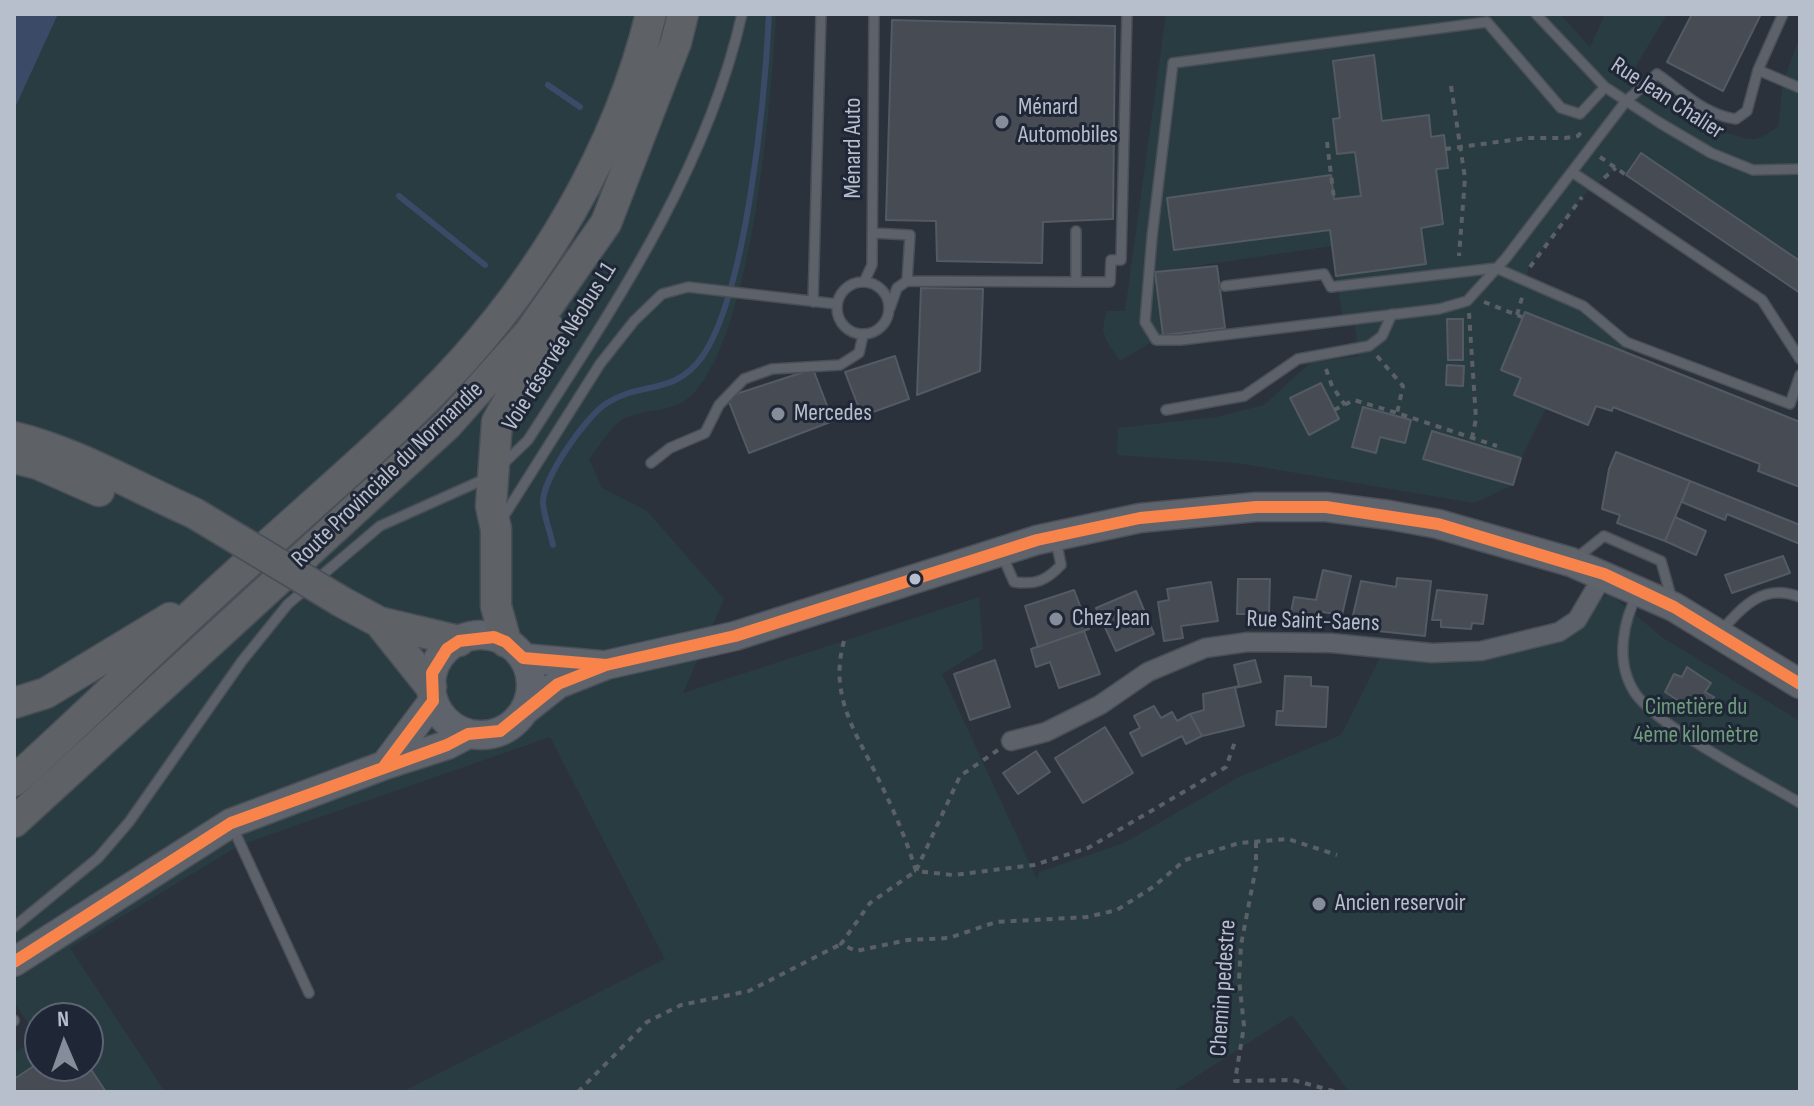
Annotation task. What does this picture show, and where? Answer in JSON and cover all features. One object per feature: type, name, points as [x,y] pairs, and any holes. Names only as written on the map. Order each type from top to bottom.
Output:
[{"type":"highway","name":"Route Provinciale du Normandie","points":[[14,781],[445,379],[540,264],[614,123],[643,49],[651,14]]},
{"type":"highway","name":"Route Provinciale du Normandie","points":[[14,822],[447,425],[529,333],[606,223],[676,42],[683,14]]},
{"type":"highway","points":[[514,650],[496,606],[496,529],[490,477],[497,422],[606,223]]},
{"type":"highway","points":[[14,437],[57,447],[107,475],[194,513],[379,622],[459,641]]},
{"type":"highway","points":[[14,458],[38,464],[105,494],[194,513]]},
{"type":"highway","points":[[14,703],[46,693],[220,588]]},
{"type":"highway","points":[[379,622],[432,694]]},
{"type":"main road","points":[[14,962],[231,823],[447,745],[468,734],[500,731],[558,684],[606,665],[735,636],[1000,552],[1055,536],[1140,518],[1256,507],[1326,507],[1438,524],[1604,574],[1674,607],[1800,684]]},
{"type":"main road","points":[[385,765],[432,694],[437,660],[459,641],[482,636],[514,650],[606,665]]},
{"type":"main road","points":[[514,650],[531,684],[525,710]]},
{"type":"main road","points":[[432,694],[441,716],[468,734]]},
{"type":"street","name":"Rue Saint-Saens","points":[[1011,741],[1046,732],[1100,705],[1148,672],[1205,648],[1248,642],[1331,643],[1432,653],[1481,651],[1559,632],[1577,620],[1604,574]]},
{"type":"lane","name":"Voie réservée Néobus L1","points":[[14,927],[98,858],[129,822],[242,661],[288,604],[380,526],[490,477],[528,440],[672,205],[716,96],[742,14]]},
{"type":"lane","points":[[813,302],[821,14]]},
{"type":"lane","name":"Ménard Auto","points":[[864,282],[872,265],[874,14]]},
{"type":"lane","points":[[890,308],[884,293],[864,282],[846,289],[837,304],[840,322],[846,329],[863,335],[879,330],[890,308],[897,288],[907,281],[1110,282],[1111,260],[1121,260],[1127,14]]},
{"type":"lane","name":"Rue Jean Chalier","points":[[1536,14],[1605,87],[1711,153],[1753,170],[1800,169]]},
{"type":"lane","points":[[1605,87],[1580,114],[1561,108],[1487,22],[1173,63],[1145,322],[1156,340],[1181,340],[1392,314],[1469,298],[1496,268],[1626,101],[1657,74],[1699,106],[1720,117],[1736,119],[1747,111],[1758,70],[1783,14]]},
{"type":"lane","points":[[1758,70],[1800,88]]},
{"type":"lane","points":[[1572,172],[1762,300],[1800,359]]},
{"type":"lane","points":[[1076,231],[1076,282]]},
{"type":"lane","points":[[873,233],[910,235],[907,281]]},
{"type":"lane","points":[[1225,286],[1324,274],[1331,287],[1496,268],[1583,306],[1626,342],[1790,404],[1800,375]]},
{"type":"lane","points":[[496,529],[600,364],[634,321],[662,294],[688,287],[837,304]]},
{"type":"lane","points":[[1166,410],[1244,396],[1298,359],[1369,346],[1382,336],[1392,314]]},
{"type":"lane","points":[[651,463],[670,448],[705,433],[719,405],[744,379],[772,369],[840,365],[859,353],[863,335]]},
{"type":"lane","points":[[1000,552],[1014,582],[1030,584],[1048,579],[1061,565],[1055,536]]},
{"type":"lane","points":[[1571,562],[1604,536],[1661,561],[1674,607]]},
{"type":"lane","points":[[1640,590],[1627,616],[1623,656],[1632,689],[1657,716],[1800,803]]},
{"type":"lane","points":[[1718,633],[1750,599],[1776,591],[1800,597]]},
{"type":"lane","points":[[231,823],[309,993]]},
{"type":"path","points":[[1451,86],[1465,199],[1460,271]]},
{"type":"path","points":[[1445,149],[1527,138],[1565,138],[1578,136],[1585,128]]},
{"type":"path","points":[[1327,142],[1334,199]]},
{"type":"path","points":[[1472,438],[1476,419],[1469,298],[1520,316],[1528,269],[1584,195],[1616,168]]},
{"type":"path","points":[[1448,258],[1459,256]]},
{"type":"path","points":[[1369,346],[1403,386],[1397,413]]},
{"type":"path","points":[[1326,361],[1332,386],[1345,405]]},
{"type":"path","points":[[1334,410],[1354,400],[1497,446]]},
{"type":"path","points":[[844,641],[838,687],[846,719],[904,833],[916,871]]},
{"type":"path","points":[[916,871],[953,875],[1034,865],[1088,848],[1226,767],[1236,739]]},
{"type":"path","points":[[578,1092],[647,1022],[681,1005],[749,991],[841,944],[870,903],[916,871],[960,776],[1011,741]]},
{"type":"path","points":[[841,944],[856,951],[908,940],[949,938],[996,922],[1087,917],[1117,910],[1185,860],[1217,849],[1256,842],[1288,839],[1337,855]]},
{"type":"path","name":"Chemin pedestre","points":[[1256,842],[1256,867],[1241,945],[1239,979],[1244,1026],[1235,1081],[1293,1080],[1337,1092]]},
{"type":"green space","name":"Cimetière du 4ème kilomètre","points":[[58,14],[776,14],[755,214],[731,320],[714,363],[686,400],[620,421],[589,459],[602,488],[647,511],[724,599],[683,693],[979,597],[983,649],[942,674],[1037,879],[1039,872],[1124,843],[1239,777],[1341,735],[1385,648],[1432,653],[1578,620],[1609,593],[1663,638],[1800,721],[1800,1092],[1349,1092],[1292,1015],[1172,1092],[402,1092],[665,959],[550,737],[240,845],[70,948],[165,1092],[106,1092],[99,1082],[104,1082],[104,1002],[24,1002],[24,1017],[14,1002],[14,110]]},
{"type":"green space","points":[[1166,14],[1560,14],[1590,47],[1605,14],[1667,14],[1629,78],[1709,125],[1743,138],[1755,139],[1778,127],[1783,82],[1800,36],[1800,261],[1640,153],[1626,175],[1616,168],[1584,195],[1528,268],[1526,282],[1583,306],[1626,342],[1626,352],[1524,312],[1501,370],[1521,378],[1515,395],[1546,408],[1521,458],[1431,432],[1424,459],[1513,485],[1474,503],[1237,463],[1117,455],[1118,428],[1216,417],[1264,405],[1311,362],[1359,356],[1354,319],[1343,320],[1336,276],[1426,264],[1421,228],[1443,224],[1428,115],[1382,121],[1374,56],[1333,60],[1340,118],[1333,120],[1337,154],[1355,152],[1361,196],[1334,199],[1331,175],[1167,198],[1174,250],[1330,230],[1332,246],[1155,272],[1163,335],[1120,361],[1106,340],[1103,329],[1106,311],[1125,311]]},
{"type":"green space","points":[[24,1047],[24,1072],[14,1079],[14,1053]]},
{"type":"water","points":[[14,14],[58,14],[14,110]]},
{"type":"building","points":[[1692,14],[1761,14],[1723,91],[1667,62]]},
{"type":"building","name":"Ménard Automobiles","points":[[892,20],[1115,26],[1113,219],[1043,222],[1042,263],[937,261],[936,221],[886,220]]},
{"type":"building","points":[[1374,55],[1382,121],[1429,115],[1431,137],[1444,135],[1448,168],[1436,169],[1443,224],[1421,228],[1426,264],[1336,276],[1330,230],[1174,250],[1167,198],[1331,175],[1334,199],[1361,196],[1355,152],[1337,154],[1333,119],[1340,118],[1333,61]]},
{"type":"building","points":[[1641,153],[1800,261],[1800,293],[1626,175]]},
{"type":"building","points":[[1217,266],[1225,328],[1163,335],[1155,272]]},
{"type":"building","points":[[921,288],[983,289],[980,371],[917,395]]},
{"type":"building","points":[[1525,312],[1800,422],[1800,487],[1758,471],[1760,464],[1613,407],[1612,411],[1596,406],[1588,425],[1514,395],[1521,378],[1501,370]]},
{"type":"building","points":[[1447,319],[1463,319],[1463,360],[1448,360]]},
{"type":"building","points":[[895,356],[909,399],[862,416],[845,372]]},
{"type":"building","points":[[1447,365],[1464,366],[1463,386],[1446,385]]},
{"type":"building","points":[[813,369],[833,421],[749,453],[727,397]]},
{"type":"building","points":[[1321,383],[1339,419],[1309,435],[1290,398]]},
{"type":"building","points":[[1363,407],[1411,420],[1405,443],[1380,437],[1376,453],[1352,447]]},
{"type":"building","points":[[1432,431],[1521,458],[1513,485],[1423,459]]},
{"type":"building","points":[[1616,452],[1690,481],[1665,541],[1617,523],[1620,515],[1602,509],[1609,469]]},
{"type":"building","points":[[1690,481],[1800,525],[1800,544],[1727,514],[1725,520],[1682,502]]},
{"type":"building","points":[[1675,517],[1706,531],[1696,555],[1665,541]]},
{"type":"building","points":[[1783,556],[1790,573],[1732,593],[1725,575]]},
{"type":"building","points":[[1323,570],[1351,576],[1342,615],[1316,611],[1312,630],[1289,623],[1294,597],[1316,600]]},
{"type":"building","points":[[1397,578],[1431,581],[1425,636],[1350,628],[1361,581],[1396,587]]},
{"type":"building","points":[[1238,579],[1270,579],[1269,614],[1237,614]]},
{"type":"building","points":[[1211,582],[1218,621],[1181,626],[1183,638],[1164,641],[1158,602],[1169,600],[1167,589]]},
{"type":"building","points":[[1074,590],[1089,629],[1038,647],[1025,606]]},
{"type":"building","points":[[1437,590],[1487,595],[1483,624],[1472,623],[1471,629],[1441,627],[1441,620],[1432,620]]},
{"type":"building","points":[[1136,591],[1154,634],[1116,651],[1096,608]]},
{"type":"building","points":[[1084,631],[1100,674],[1059,688],[1050,662],[1036,667],[1031,649]]},
{"type":"building","points":[[995,660],[1010,707],[970,720],[954,674]]},
{"type":"building","points":[[1255,660],[1261,682],[1235,688],[1244,726],[1202,736],[1190,714],[1204,710],[1203,694],[1239,686],[1234,665]]},
{"type":"building","points":[[1687,667],[1711,683],[1705,692],[1714,697],[1702,716],[1665,692],[1674,674],[1682,677]]},
{"type":"building","points":[[1285,676],[1311,677],[1311,686],[1328,687],[1326,727],[1276,725],[1277,711],[1283,711]]},
{"type":"building","points":[[1154,706],[1161,718],[1172,712],[1177,721],[1190,714],[1202,736],[1186,744],[1182,736],[1142,756],[1130,733],[1140,728],[1134,716]]},
{"type":"building","points":[[1105,727],[1133,773],[1083,803],[1055,758]]},
{"type":"building","points":[[1036,751],[1050,772],[1018,794],[1003,773]]},
{"type":"building","points":[[24,1072],[24,1082],[99,1082],[106,1092],[14,1092],[14,1079]]},
{"type":"waterway","points":[[553,545],[543,503],[545,492],[557,464],[577,434],[607,403],[620,396],[680,378],[702,357],[718,327],[731,288],[751,192],[769,14]]},
{"type":"waterway","points":[[548,85],[580,107]]},
{"type":"waterway","points":[[399,196],[485,265]]},
{"type":"transit line","points":[[14,962],[231,823],[447,745],[468,734],[500,731],[558,684],[606,665],[735,636],[1037,540],[1140,518],[1256,507],[1326,507],[1438,524],[1604,574],[1674,607],[1800,684]]},
{"type":"transit line","points":[[385,765],[433,701],[432,673],[447,649],[459,641],[494,637],[506,642],[523,658],[606,665]]},
{"type":"place","name":"Ménard Automobiles","points":[[1002,122]]},
{"type":"place","name":"Mercedes","points":[[778,414]]},
{"type":"place","name":"Chez Jean","points":[[1056,619]]},
{"type":"place","name":"Ancien reservoir","points":[[1319,904]]}]
